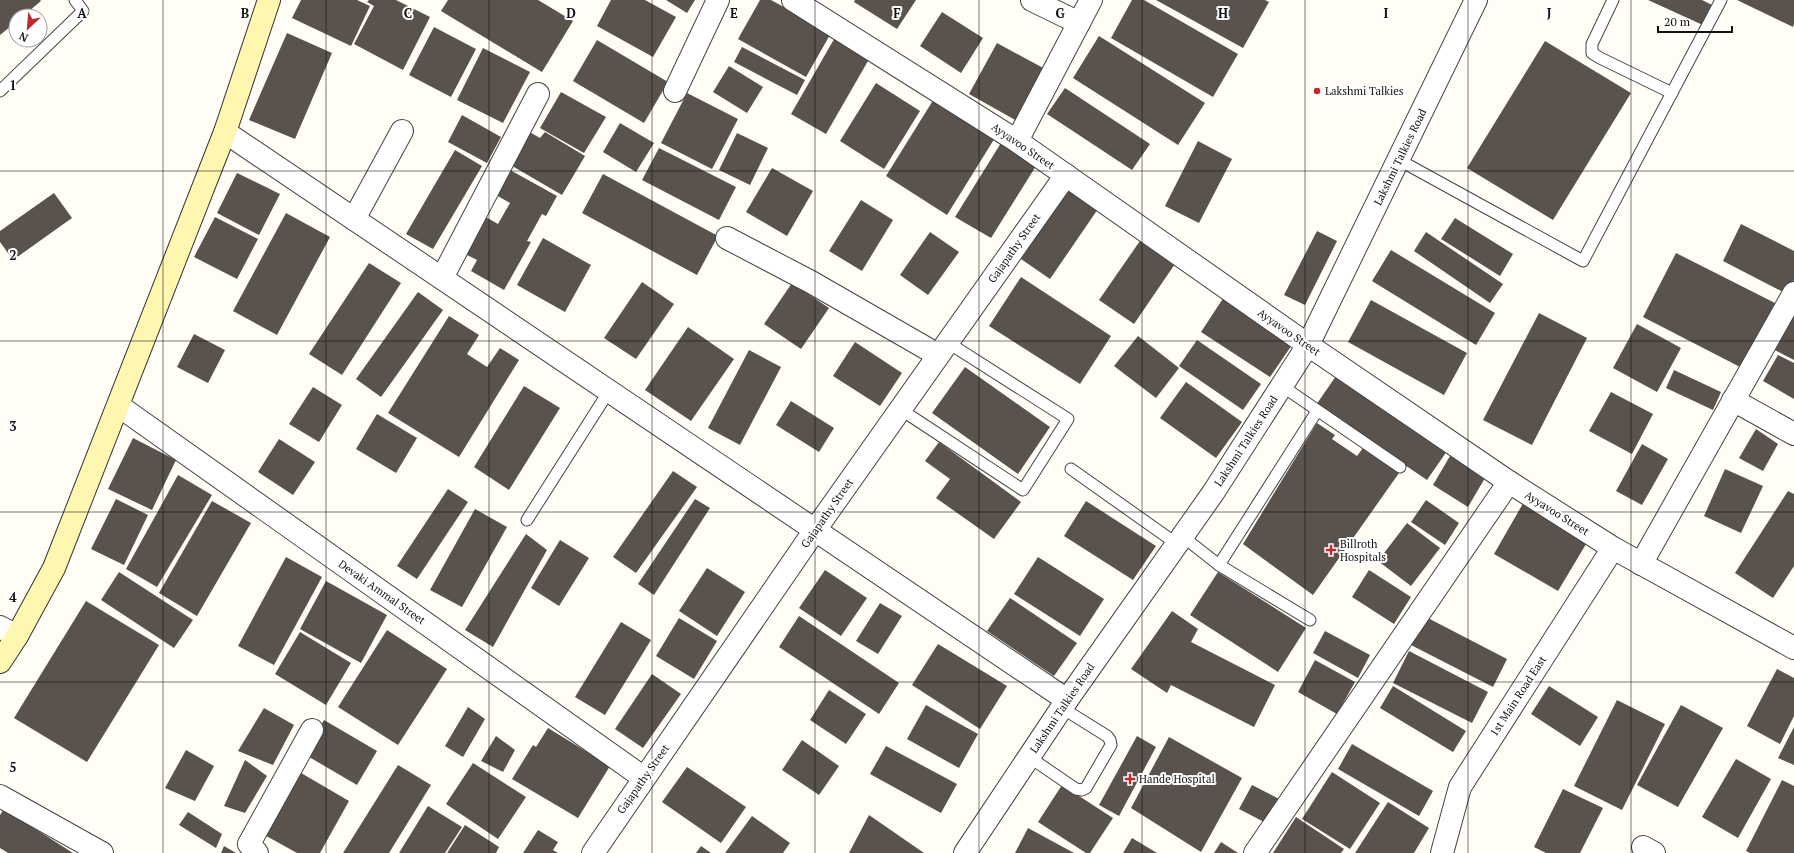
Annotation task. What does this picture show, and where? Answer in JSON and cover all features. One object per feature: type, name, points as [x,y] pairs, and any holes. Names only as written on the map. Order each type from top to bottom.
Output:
[{"type":"street","points":[[0,662],[8,632],[54,568],[119,406],[225,132],[269,0]]},
{"type":"street","points":[[675,91],[718,0]]},
{"type":"street","name":"Ayyavoo Street","points":[[793,0],[1017,141],[1308,345],[1509,482],[1613,548],[1794,648]]},
{"type":"street","points":[[1032,0],[1079,23]]},
{"type":"street","points":[[1017,141],[1091,0]]},
{"type":"street","name":"Lakshmi Talkies Road","points":[[965,853],[1064,704],[1213,493],[1308,345],[1476,0]]},
{"type":"street","points":[[442,278],[538,94]]},
{"type":"street","points":[[354,219],[402,131]]},
{"type":"street","points":[[225,132],[814,530],[1064,704]]},
{"type":"street","name":"Gajapathy Street","points":[[592,853],[814,530],[1066,175]]},
{"type":"street","points":[[727,238],[942,349]]},
{"type":"street","points":[[1641,564],[1794,293]]},
{"type":"street","points":[[1733,400],[1794,434]]},
{"type":"street","name":"Devaki Ammal Street","points":[[119,406],[644,778]]},
{"type":"street","points":[[1255,853],[1509,482]]},
{"type":"street","name":"1st Main Road East","points":[[1442,853],[1460,787],[1613,548]]},
{"type":"street","points":[[257,853],[249,844],[312,730]]},
{"type":"street","points":[[0,796],[102,853]]},
{"type":"lane","points":[[0,91],[83,11],[76,0]]},
{"type":"lane","points":[[1613,0],[1592,44],[1592,53],[1672,93]]},
{"type":"lane","points":[[1399,160],[1583,261],[1721,0]]},
{"type":"lane","points":[[900,409],[1023,490],[1068,419],[942,349]]},
{"type":"lane","points":[[1282,386],[1400,467]]},
{"type":"lane","points":[[527,520],[609,391]]},
{"type":"lane","points":[[1219,565],[1318,411]]},
{"type":"lane","points":[[1072,469],[1179,540],[1310,620]]},
{"type":"lane","points":[[1029,757],[1076,789],[1082,790],[1086,788],[1111,745],[1110,740],[1107,736],[1064,704]]},
{"type":"building","points":[[0,0],[41,1],[33,8],[8,8],[8,28],[0,35]]},
{"type":"building","points":[[301,0],[357,0],[370,6],[351,46],[292,18]]},
{"type":"building","points":[[369,0],[396,0],[430,17],[403,70],[354,44],[374,6],[367,2]]},
{"type":"building","points":[[448,0],[538,0],[573,21],[542,72],[441,11]]},
{"type":"building","points":[[611,0],[645,0],[676,17],[653,57],[597,26]]},
{"type":"building","points":[[666,0],[695,0],[687,13]]},
{"type":"building","points":[[760,0],[771,0],[831,33],[806,77],[738,39]]},
{"type":"building","points":[[855,0],[916,0],[897,29],[854,2]]},
{"type":"building","points":[[1132,0],[1144,0],[1238,54],[1213,97],[1111,38]]},
{"type":"building","points":[[1156,0],[1265,0],[1269,2],[1243,48]]},
{"type":"building","points":[[1648,0],[1702,0],[1714,6],[1705,26]]},
{"type":"building","points":[[1737,0],[1794,0],[1793,27]]},
{"type":"building","points":[[942,12],[983,38],[961,73],[920,46]]},
{"type":"building","points":[[434,27],[476,49],[451,97],[409,75]]},
{"type":"building","points":[[287,33],[332,53],[295,139],[249,120]]},
{"type":"building","points":[[837,34],[872,54],[826,134],[791,114]]},
{"type":"building","points":[[1099,36],[1205,103],[1178,145],[1073,78]]},
{"type":"building","points":[[597,40],[668,82],[644,123],[573,81]]},
{"type":"building","points":[[1545,41],[1631,93],[1553,220],[1467,168]]},
{"type":"building","points":[[997,43],[1045,69],[1017,121],[969,94]]},
{"type":"building","points":[[742,47],[805,80],[797,95],[734,62]]},
{"type":"building","points":[[483,48],[530,72],[503,123],[457,100]]},
{"type":"building","points":[[729,66],[763,87],[747,113],[713,92]]},
{"type":"building","points":[[876,83],[920,111],[884,169],[840,141]]},
{"type":"building","points":[[1065,88],[1150,144],[1132,170],[1047,114]]},
{"type":"building","points":[[561,92],[606,117],[584,153],[540,128]]},
{"type":"building","points":[[687,93],[738,119],[712,169],[661,143]]},
{"type":"building","points":[[937,94],[998,133],[947,215],[886,176]]},
{"type":"building","points":[[462,115],[501,137],[487,163],[448,142]]},
{"type":"building","points":[[620,123],[654,143],[636,172],[603,152]]},
{"type":"building","points":[[526,130],[540,138],[545,132],[585,156],[562,195],[507,163]]},
{"type":"building","points":[[737,133],[768,148],[750,185],[719,170]]},
{"type":"building","points":[[1198,141],[1232,159],[1199,223],[1165,206]]},
{"type":"building","points":[[1001,143],[1036,166],[991,238],[955,217]]},
{"type":"building","points":[[659,148],[736,187],[719,220],[642,180]]},
{"type":"building","points":[[455,150],[482,166],[433,249],[406,234]]},
{"type":"building","points":[[772,168],[813,191],[787,236],[746,212]]},
{"type":"building","points":[[510,170],[557,196],[546,216],[542,214],[527,241],[531,242],[504,290],[471,271],[477,260],[463,253],[484,216],[498,224],[510,203],[496,195]]},
{"type":"building","points":[[237,173],[280,194],[259,235],[217,213]]},
{"type":"building","points":[[603,174],[718,236],[697,275],[582,213]]},
{"type":"building","points":[[1071,186],[1100,206],[1050,279],[1021,259]]},
{"type":"building","points":[[54,193],[72,218],[13,260],[0,242],[0,231]]},
{"type":"building","points":[[861,200],[893,220],[862,271],[829,251]]},
{"type":"building","points":[[286,213],[330,237],[277,335],[233,311]]},
{"type":"building","points":[[215,217],[258,239],[237,279],[194,257]]},
{"type":"building","points":[[1455,218],[1513,254],[1500,276],[1441,239]]},
{"type":"building","points":[[1741,224],[1794,251],[1794,280],[1787,294],[1723,261]]},
{"type":"building","points":[[1317,231],[1337,241],[1305,305],[1284,295]]},
{"type":"building","points":[[930,232],[959,252],[928,295],[900,275]]},
{"type":"building","points":[[1426,232],[1503,284],[1490,303],[1414,251]]},
{"type":"building","points":[[543,238],[591,265],[565,312],[517,285]]},
{"type":"building","points":[[1142,238],[1177,261],[1134,324],[1099,300]]},
{"type":"building","points":[[1391,250],[1495,313],[1476,345],[1372,281]]},
{"type":"building","points":[[1676,253],[1775,303],[1742,368],[1643,317]]},
{"type":"building","points":[[369,263],[401,283],[342,375],[309,354]]},
{"type":"building","points":[[1021,277],[1111,336],[1080,384],[989,326]]},
{"type":"building","points":[[642,282],[674,304],[636,359],[604,338]]},
{"type":"building","points":[[792,283],[829,308],[801,349],[764,324]]},
{"type":"building","points":[[418,292],[443,310],[381,397],[356,379]]},
{"type":"building","points":[[1224,297],[1294,342],[1270,377],[1201,332]]},
{"type":"building","points":[[1371,300],[1467,353],[1444,395],[1348,342]]},
{"type":"building","points":[[1794,308],[1794,360],[1771,348]]},
{"type":"building","points":[[1539,313],[1587,338],[1532,445],[1483,420]]},
{"type":"building","points":[[449,316],[479,335],[467,354],[487,367],[500,348],[519,360],[459,457],[388,413]]},
{"type":"building","points":[[1637,324],[1681,348],[1657,392],[1613,368]]},
{"type":"building","points":[[688,327],[734,359],[691,421],[645,390]]},
{"type":"building","points":[[194,334],[225,350],[208,383],[177,367]]},
{"type":"building","points":[[1138,336],[1179,368],[1156,398],[1114,366]]},
{"type":"building","points":[[1197,340],[1261,384],[1243,410],[1179,366]]},
{"type":"building","points":[[855,342],[902,373],[880,406],[833,376]]},
{"type":"building","points":[[749,350],[781,367],[740,445],[708,428]]},
{"type":"building","points":[[1778,355],[1794,363],[1794,399],[1763,381]]},
{"type":"building","points":[[965,367],[1050,427],[1018,474],[932,413]]},
{"type":"building","points":[[1674,370],[1721,392],[1713,410],[1666,388]]},
{"type":"building","points":[[1336,376],[1447,451],[1427,480],[1316,405]]},
{"type":"building","points":[[1186,382],[1242,422],[1216,458],[1160,418]]},
{"type":"building","points":[[524,386],[560,408],[509,490],[474,467]]},
{"type":"building","points":[[313,387],[342,405],[319,442],[289,424]]},
{"type":"building","points":[[1611,392],[1653,414],[1632,454],[1589,431]]},
{"type":"building","points":[[791,401],[834,428],[819,452],[776,425]]},
{"type":"building","points":[[377,414],[417,438],[396,473],[356,449]]},
{"type":"building","points":[[1317,423],[1335,435],[1332,439],[1357,456],[1363,448],[1399,473],[1313,595],[1243,544]]},
{"type":"building","points":[[1756,429],[1778,444],[1763,471],[1739,458]]},
{"type":"building","points":[[133,438],[176,460],[152,510],[108,489]]},
{"type":"building","points":[[279,439],[315,462],[293,495],[258,472]]},
{"type":"building","points":[[939,442],[1021,502],[994,539],[936,498],[950,479],[925,461]]},
{"type":"building","points":[[1642,444],[1668,459],[1642,505],[1616,491]]},
{"type":"building","points":[[1450,456],[1485,478],[1468,507],[1433,485]]},
{"type":"building","points":[[1725,469],[1763,486],[1741,533],[1704,516]]},
{"type":"building","points":[[673,471],[697,487],[636,573],[613,557]]},
{"type":"building","points":[[178,475],[212,495],[157,587],[126,569]]},
{"type":"building","points":[[448,489],[468,502],[417,579],[397,566]]},
{"type":"building","points":[[1788,491],[1794,494],[1794,566],[1773,598],[1735,573]]},
{"type":"building","points":[[116,499],[148,515],[124,565],[91,549]]},
{"type":"building","points":[[695,499],[710,508],[654,595],[638,584]]},
{"type":"building","points":[[1426,500],[1459,523],[1445,545],[1411,522]]},
{"type":"building","points":[[1525,500],[1589,539],[1558,591],[1494,554]]},
{"type":"building","points":[[212,501],[251,523],[197,616],[159,593]]},
{"type":"building","points":[[1086,501],[1156,546],[1133,580],[1064,536]]},
{"type":"building","points":[[475,509],[507,527],[462,607],[430,590]]},
{"type":"building","points":[[1407,523],[1440,548],[1411,586],[1378,561]]},
{"type":"building","points":[[526,534],[547,550],[493,647],[465,630]]},
{"type":"building","points":[[560,540],[589,558],[559,606],[531,588]]},
{"type":"building","points":[[286,557],[322,577],[274,665],[238,646]]},
{"type":"building","points":[[1038,557],[1104,599],[1080,636],[1014,594]]},
{"type":"building","points":[[707,568],[745,592],[717,636],[679,611]]},
{"type":"building","points":[[825,570],[867,598],[841,636],[799,608]]},
{"type":"building","points":[[1369,570],[1411,597],[1394,624],[1352,597]]},
{"type":"building","points":[[119,572],[193,620],[174,648],[101,600]]},
{"type":"building","points":[[1218,572],[1306,628],[1278,672],[1190,615]]},
{"type":"building","points":[[326,581],[387,615],[361,663],[300,629]]},
{"type":"building","points":[[1010,598],[1077,643],[1054,676],[987,631]]},
{"type":"building","points":[[86,601],[159,645],[87,762],[14,718]]},
{"type":"building","points":[[880,603],[902,616],[878,654],[856,641]]},
{"type":"building","points":[[1172,611],[1198,629],[1191,642],[1275,685],[1254,727],[1171,685],[1167,693],[1131,669]]},
{"type":"building","points":[[799,616],[899,683],[879,714],[779,647]]},
{"type":"building","points":[[1424,616],[1507,659],[1493,687],[1409,644]]},
{"type":"building","points":[[679,618],[717,641],[694,679],[656,656]]},
{"type":"building","points":[[621,622],[651,640],[605,715],[575,697]]},
{"type":"building","points":[[387,630],[447,669],[398,745],[338,707]]},
{"type":"building","points":[[1325,631],[1370,655],[1358,678],[1313,653]]},
{"type":"building","points":[[300,632],[351,663],[326,705],[275,674]]},
{"type":"building","points":[[938,644],[1007,686],[980,729],[912,685]]},
{"type":"building","points":[[1409,651],[1488,692],[1472,723],[1393,683]]},
{"type":"building","points":[[1315,660],[1355,682],[1337,714],[1298,692]]},
{"type":"building","points":[[1777,669],[1794,678],[1794,716],[1780,744],[1747,726]]},
{"type":"building","points":[[652,674],[681,694],[643,748],[615,729]]},
{"type":"building","points":[[1393,686],[1466,731],[1453,752],[1380,708]]},
{"type":"building","points":[[1549,686],[1598,717],[1580,746],[1531,714]]},
{"type":"building","points":[[829,690],[866,714],[846,744],[810,720]]},
{"type":"building","points":[[1617,700],[1665,724],[1622,810],[1574,786]]},
{"type":"building","points":[[926,705],[978,734],[959,768],[907,739]]},
{"type":"building","points":[[1681,705],[1723,728],[1678,807],[1637,785]]},
{"type":"building","points":[[468,707],[485,719],[463,757],[445,746]]},
{"type":"building","points":[[264,708],[294,725],[273,765],[238,751]]},
{"type":"building","points":[[324,720],[377,751],[357,785],[304,754]]},
{"type":"building","points":[[1794,727],[1794,765],[1778,758]]},
{"type":"building","points":[[548,728],[610,766],[578,818],[512,779],[533,745],[536,747]]},
{"type":"building","points":[[496,736],[515,750],[503,772],[481,761]]},
{"type":"building","points":[[1137,736],[1156,747],[1119,816],[1099,805]]},
{"type":"building","points":[[1169,737],[1242,778],[1201,852],[1131,808]]},
{"type":"building","points":[[802,740],[839,766],[819,795],[782,770]]},
{"type":"building","points":[[1352,744],[1433,791],[1419,816],[1338,769]]},
{"type":"building","points":[[886,746],[957,784],[941,813],[870,774]]},
{"type":"building","points":[[186,750],[214,766],[195,801],[165,788]]},
{"type":"building","points":[[1736,759],[1771,779],[1738,838],[1702,817]]},
{"type":"building","points":[[245,760],[267,776],[245,813],[224,806]]},
{"type":"building","points":[[473,763],[526,797],[498,839],[446,804]]},
{"type":"building","points":[[398,765],[431,785],[389,853],[343,853]]},
{"type":"building","points":[[687,767],[746,807],[721,843],[662,802]]},
{"type":"building","points":[[296,770],[349,801],[320,853],[297,853],[261,833]]},
{"type":"building","points":[[1332,772],[1380,803],[1350,849],[1302,819]]},
{"type":"building","points":[[1782,780],[1794,786],[1794,853],[1750,853],[1746,851]]},
{"type":"building","points":[[1062,785],[1113,818],[1090,853],[1086,853],[1038,822]]},
{"type":"building","points":[[1252,785],[1281,800],[1268,824],[1239,809]]},
{"type":"building","points":[[1563,789],[1603,808],[1580,853],[1546,853],[1534,847]]},
{"type":"building","points":[[1388,802],[1429,828],[1414,853],[1355,853]]},
{"type":"building","points":[[428,806],[462,827],[445,853],[399,853]]},
{"type":"building","points":[[4,809],[73,853],[8,853],[0,848],[0,815]]},
{"type":"building","points":[[188,812],[222,834],[216,848],[179,825]]},
{"type":"building","points":[[869,815],[924,853],[849,853]]},
{"type":"building","points":[[752,816],[790,843],[783,853],[725,853]]},
{"type":"building","points":[[1296,817],[1344,849],[1341,853],[1273,853]]},
{"type":"building","points":[[465,825],[499,847],[496,853],[447,853]]},
{"type":"building","points":[[1028,828],[1074,853],[1015,853]]},
{"type":"building","points":[[538,830],[558,842],[553,850],[558,853],[523,853]]},
{"type":"building","points":[[1132,838],[1157,853],[1123,853]]},
{"type":"building","points":[[1221,842],[1238,853],[1214,853]]},
{"type":"building","points":[[224,846],[236,853],[221,853]]},
{"type":"building","points":[[701,846],[711,853],[696,853]]},
{"type":"place","name":"Lakshmi Talkies","points":[[1317,91]]},
{"type":"place","name":"Billroth Hospitals","points":[[1331,550]]},
{"type":"place","name":"Hande Hospital","points":[[1130,779]]}]
